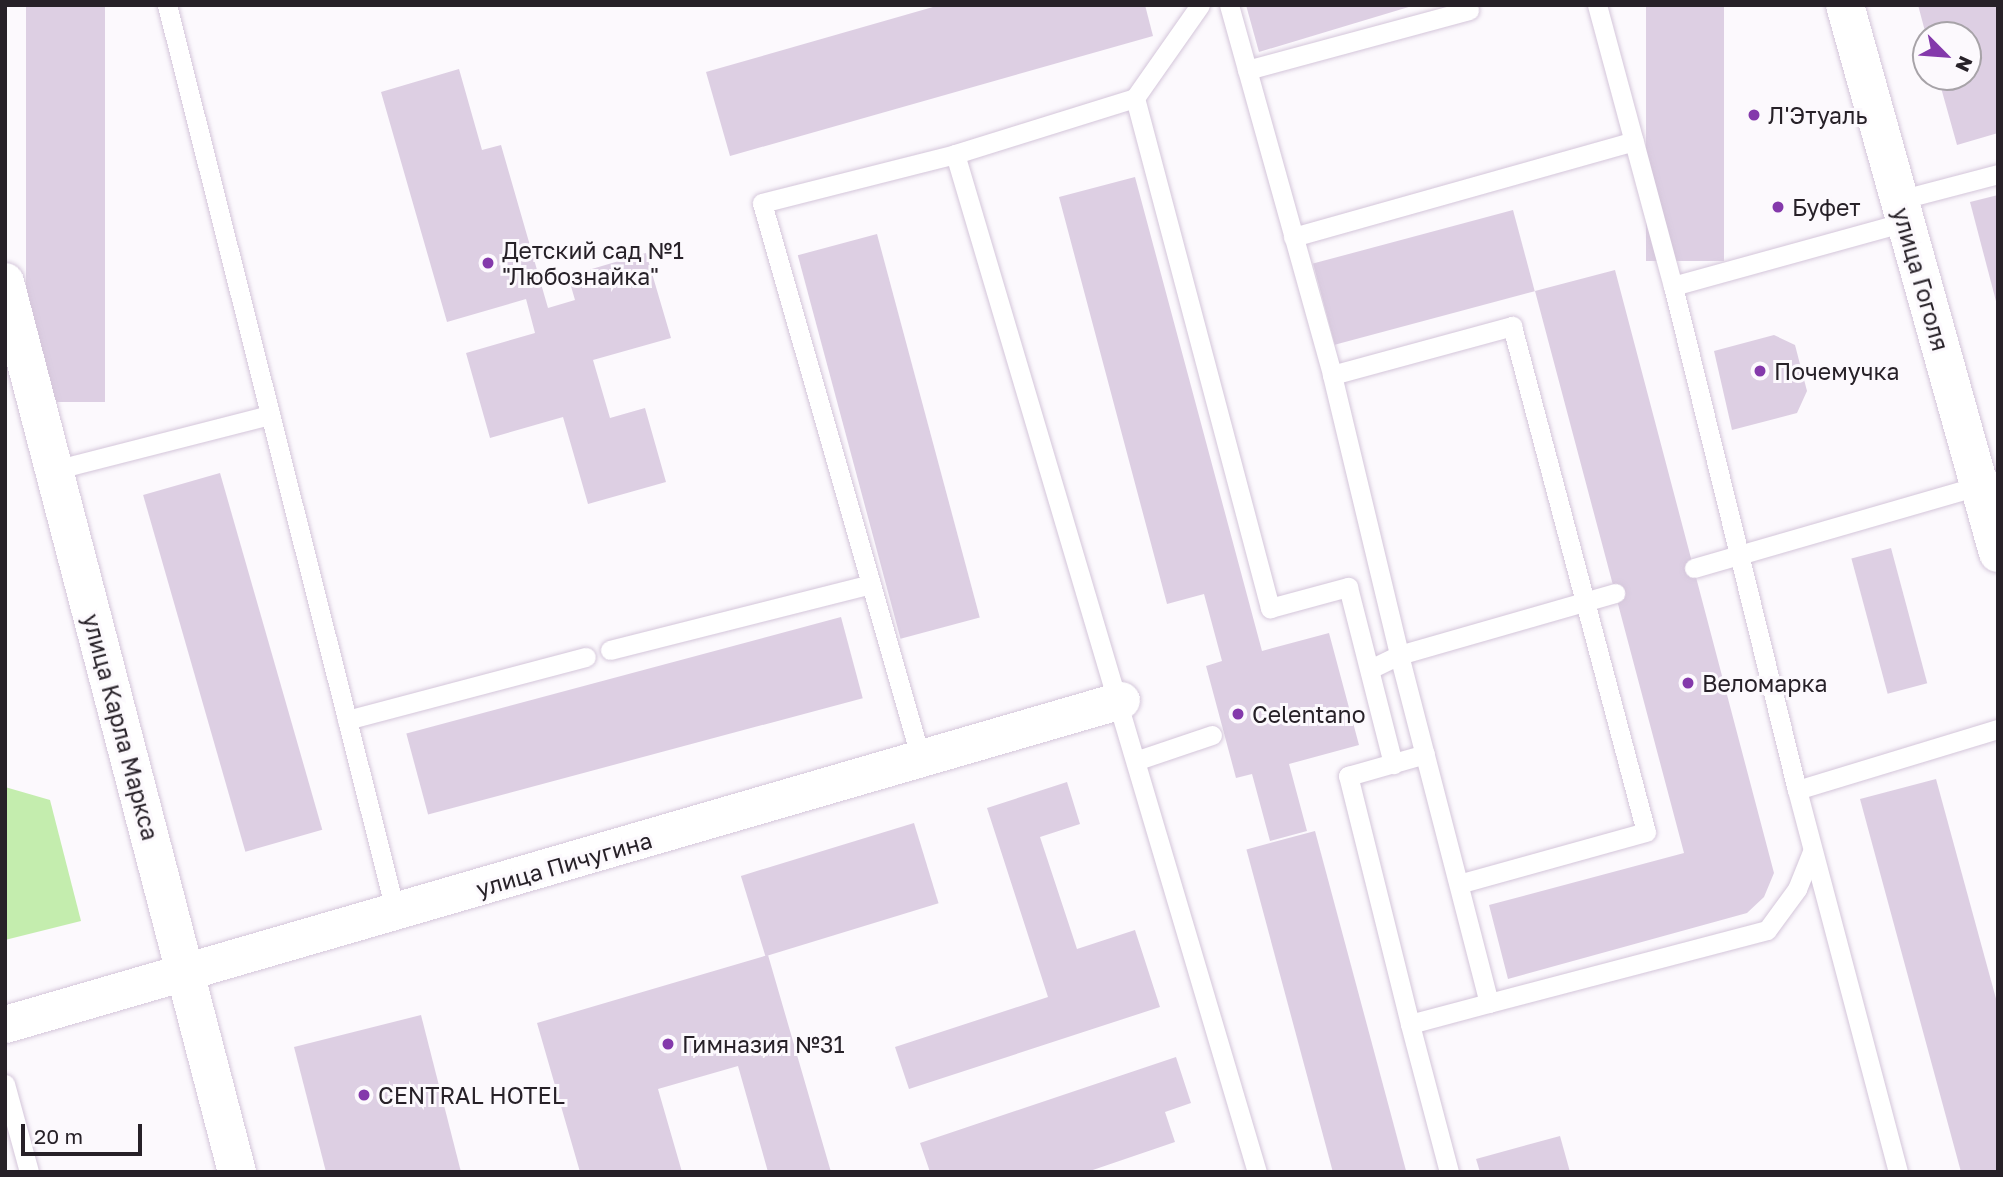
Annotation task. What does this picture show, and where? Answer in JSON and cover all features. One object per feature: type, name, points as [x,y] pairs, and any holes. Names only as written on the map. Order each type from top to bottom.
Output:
[{"type":"main road","name":"улица Гоголя","points":[[1845,5],[1902,211],[1988,482],[1998,553]]},
{"type":"main road","name":"улица Карла Маркса","points":[[5,282],[12,336],[54,470],[237,1172]]},
{"type":"street","name":"улица Пичугина","points":[[5,1024],[396,914],[1121,700]]},
{"type":"lane","points":[[167,5],[396,914]]},
{"type":"lane","points":[[921,759],[762,203],[955,153],[1135,98],[1200,5]]},
{"type":"lane","points":[[1229,5],[1332,375],[1399,655],[1489,1003]]},
{"type":"lane","points":[[1597,5],[1673,286],[1812,852],[1898,1172]]},
{"type":"lane","points":[[1247,70],[1469,10]]},
{"type":"lane","points":[[1135,98],[1270,608],[1348,587],[1393,764]]},
{"type":"lane","points":[[1293,237],[1634,141]]},
{"type":"lane","points":[[955,153],[1121,700],[1257,1172]]},
{"type":"lane","points":[[1673,286],[1902,211],[1998,174]]},
{"type":"lane","points":[[1332,375],[1512,326],[1646,832],[1459,884]]},
{"type":"lane","points":[[54,470],[270,415]]},
{"type":"lane","points":[[1694,569],[1988,482]]},
{"type":"lane","points":[[610,650],[871,584]]},
{"type":"lane","points":[[1370,668],[1399,655],[1615,593]]},
{"type":"lane","points":[[347,720],[586,657]]},
{"type":"lane","points":[[1797,790],[1998,729]]},
{"type":"lane","points":[[1138,760],[1212,735]]},
{"type":"lane","points":[[1425,754],[1348,776],[1449,1172]]},
{"type":"lane","points":[[1410,1024],[1767,930],[1797,889],[1812,852]]},
{"type":"lane","points":[[5,1084],[29,1172]]},
{"type":"green space","points":[[5,787],[50,800],[81,921],[5,940]]},
{"type":"building","points":[[26,5],[105,5],[105,402],[26,402]]},
{"type":"building","points":[[940,5],[1145,5],[1153,36],[730,156],[706,72]]},
{"type":"building","points":[[1246,5],[1412,5],[1412,6],[1259,52]]},
{"type":"building","points":[[1646,5],[1724,5],[1724,261],[1646,261]]},
{"type":"building","points":[[1918,5],[1998,5],[1998,133],[1957,145],[1942,91],[1982,91],[1982,21],[1922,21]]},
{"type":"building","points":[[459,69],[482,150],[501,145],[548,308],[575,300],[568,276],[646,253],[671,338],[593,360],[610,418],[645,408],[666,482],[588,504],[563,417],[490,438],[466,353],[535,333],[526,299],[447,322],[381,92]]},
{"type":"building","points":[[1135,177],[1262,651],[1329,633],[1359,745],[1289,764],[1307,831],[1270,841],[1252,774],[1236,778],[1206,666],[1222,661],[1204,594],[1167,604],[1059,197]]},
{"type":"building","points":[[1998,195],[1998,305],[1997,305],[1970,202]]},
{"type":"building","points":[[1513,210],[1535,291],[1335,345],[1313,264]]},
{"type":"building","points":[[877,234],[980,617],[901,639],[798,255]]},
{"type":"building","points":[[1615,270],[1774,873],[1764,897],[1747,913],[1508,979],[1489,905],[1684,853],[1535,291]]},
{"type":"building","name":"Почемучка","points":[[1774,335],[1795,345],[1807,391],[1797,413],[1732,430],[1714,351]]},
{"type":"building","points":[[220,473],[322,830],[245,852],[143,495]]},
{"type":"building","points":[[1891,548],[1927,683],[1888,694],[1851,559]]},
{"type":"building","points":[[841,617],[863,698],[428,815],[406,733]]},
{"type":"building","points":[[1936,779],[1998,1006],[1998,1172],[1961,1172],[1860,799]]},
{"type":"building","points":[[1067,782],[1080,824],[1040,837],[1077,949],[1135,930],[1160,1007],[909,1089],[895,1047],[1048,997],[987,808]]},
{"type":"building","points":[[914,823],[939,903],[765,956],[741,876]]},
{"type":"building","points":[[1315,831],[1406,1172],[1333,1172],[1246,849]]},
{"type":"building","name":"Гимназия №31","points":[[768,955],[831,1172],[768,1172],[738,1066],[658,1089],[682,1172],[580,1172],[537,1023]]},
{"type":"building","points":[[421,1015],[461,1172],[326,1172],[294,1047]]},
{"type":"building","points":[[1176,1057],[1191,1103],[1165,1112],[1175,1142],[1087,1172],[930,1172],[920,1143]]},
{"type":"building","points":[[1560,1136],[1570,1172],[1480,1172],[1476,1159]]},
{"type":"place","name":"Л'Этуаль","points":[[1754,115]]},
{"type":"place","name":"Буфет","points":[[1778,207]]},
{"type":"place","name":"Детский cад №1 \"Любознайка\"","points":[[488,263]]},
{"type":"place","name":"Почемучка","points":[[1760,371]]},
{"type":"place","name":"Веломарка","points":[[1688,683]]},
{"type":"place","name":"Celentano","points":[[1238,714]]},
{"type":"place","name":"Гимназия №31","points":[[668,1044]]},
{"type":"place","name":"СENTRAL HOTEL","points":[[364,1095]]}]
